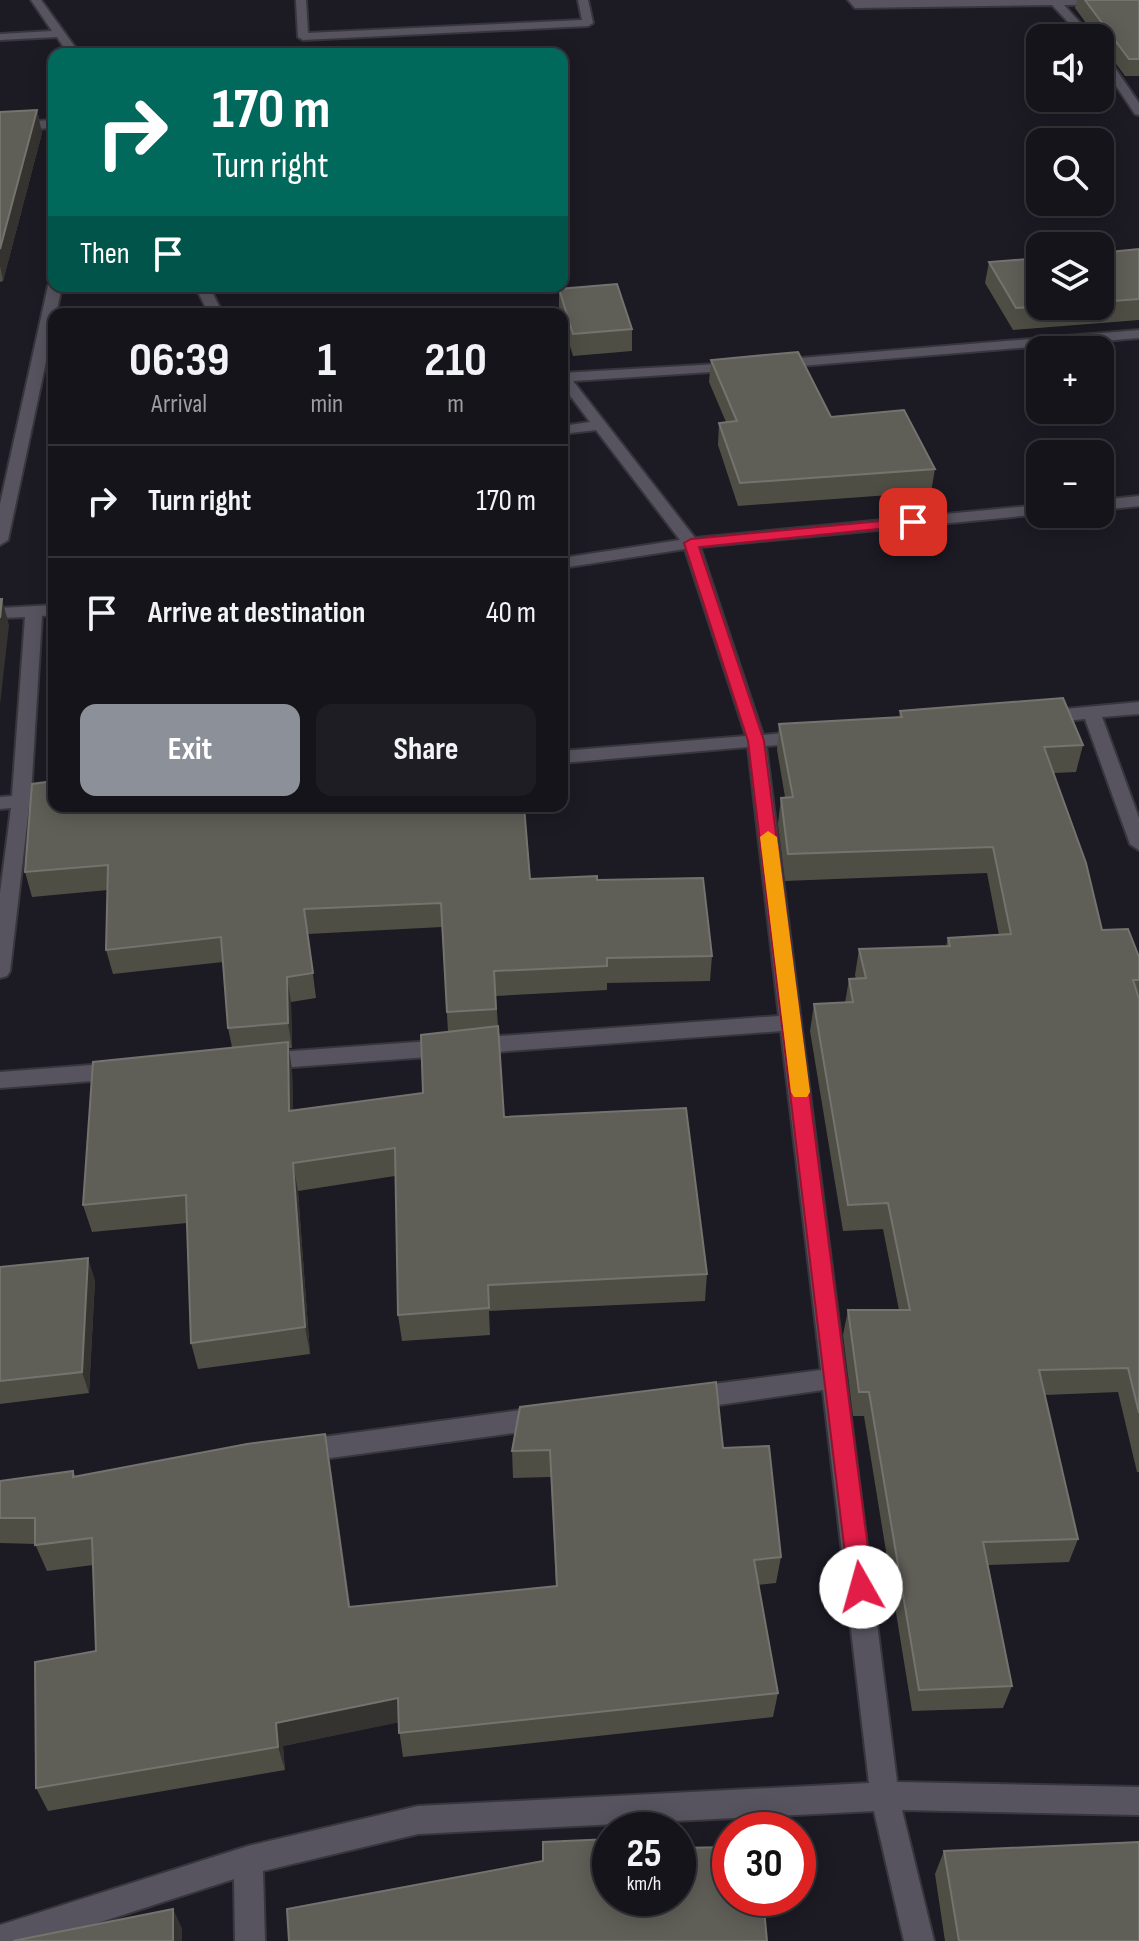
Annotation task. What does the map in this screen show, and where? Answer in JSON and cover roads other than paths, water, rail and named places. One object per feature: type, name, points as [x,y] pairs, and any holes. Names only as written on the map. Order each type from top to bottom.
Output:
[{"type":"street","points":[[36,0],[70,48]]},
{"type":"street","points":[[301,0],[303,37],[588,23],[583,0]]},
{"type":"street","points":[[853,0],[855,5],[1139,1]]},
{"type":"street","points":[[1055,2],[1076,24]]},
{"type":"street","points":[[0,37],[60,34]]},
{"type":"street","points":[[1114,75],[1139,112]]},
{"type":"street","points":[[1123,89],[1139,88]]},
{"type":"street","points":[[0,127],[48,124]]},
{"type":"street","points":[[0,540],[48,318]]},
{"type":"street","points":[[760,365],[1139,334]]},
{"type":"street","points":[[568,377],[745,367]]},
{"type":"street","points":[[568,383],[691,543],[756,741],[885,1796],[919,1941]]},
{"type":"street","points":[[568,429],[601,425]]},
{"type":"street","points":[[1114,504],[1139,501]]},
{"type":"street","points":[[568,562],[691,543],[1026,511]]},
{"type":"street","points":[[0,613],[48,610]]},
{"type":"street","points":[[0,971],[21,801],[34,611]]},
{"type":"street","points":[[1031,718],[1139,708]]},
{"type":"street","points":[[1092,713],[1139,844]]},
{"type":"street","points":[[568,757],[817,736]]},
{"type":"street","points":[[0,803],[48,799]]},
{"type":"street","points":[[238,1063],[792,1023]]},
{"type":"street","points":[[0,1080],[143,1069]]},
{"type":"street","points":[[663,1402],[836,1378]]},
{"type":"street","points":[[284,1453],[568,1414]]},
{"type":"street","points":[[0,1940],[248,1860],[418,1820],[885,1796],[1139,1801]]},
{"type":"street","points":[[248,1860],[250,1941]]}]
